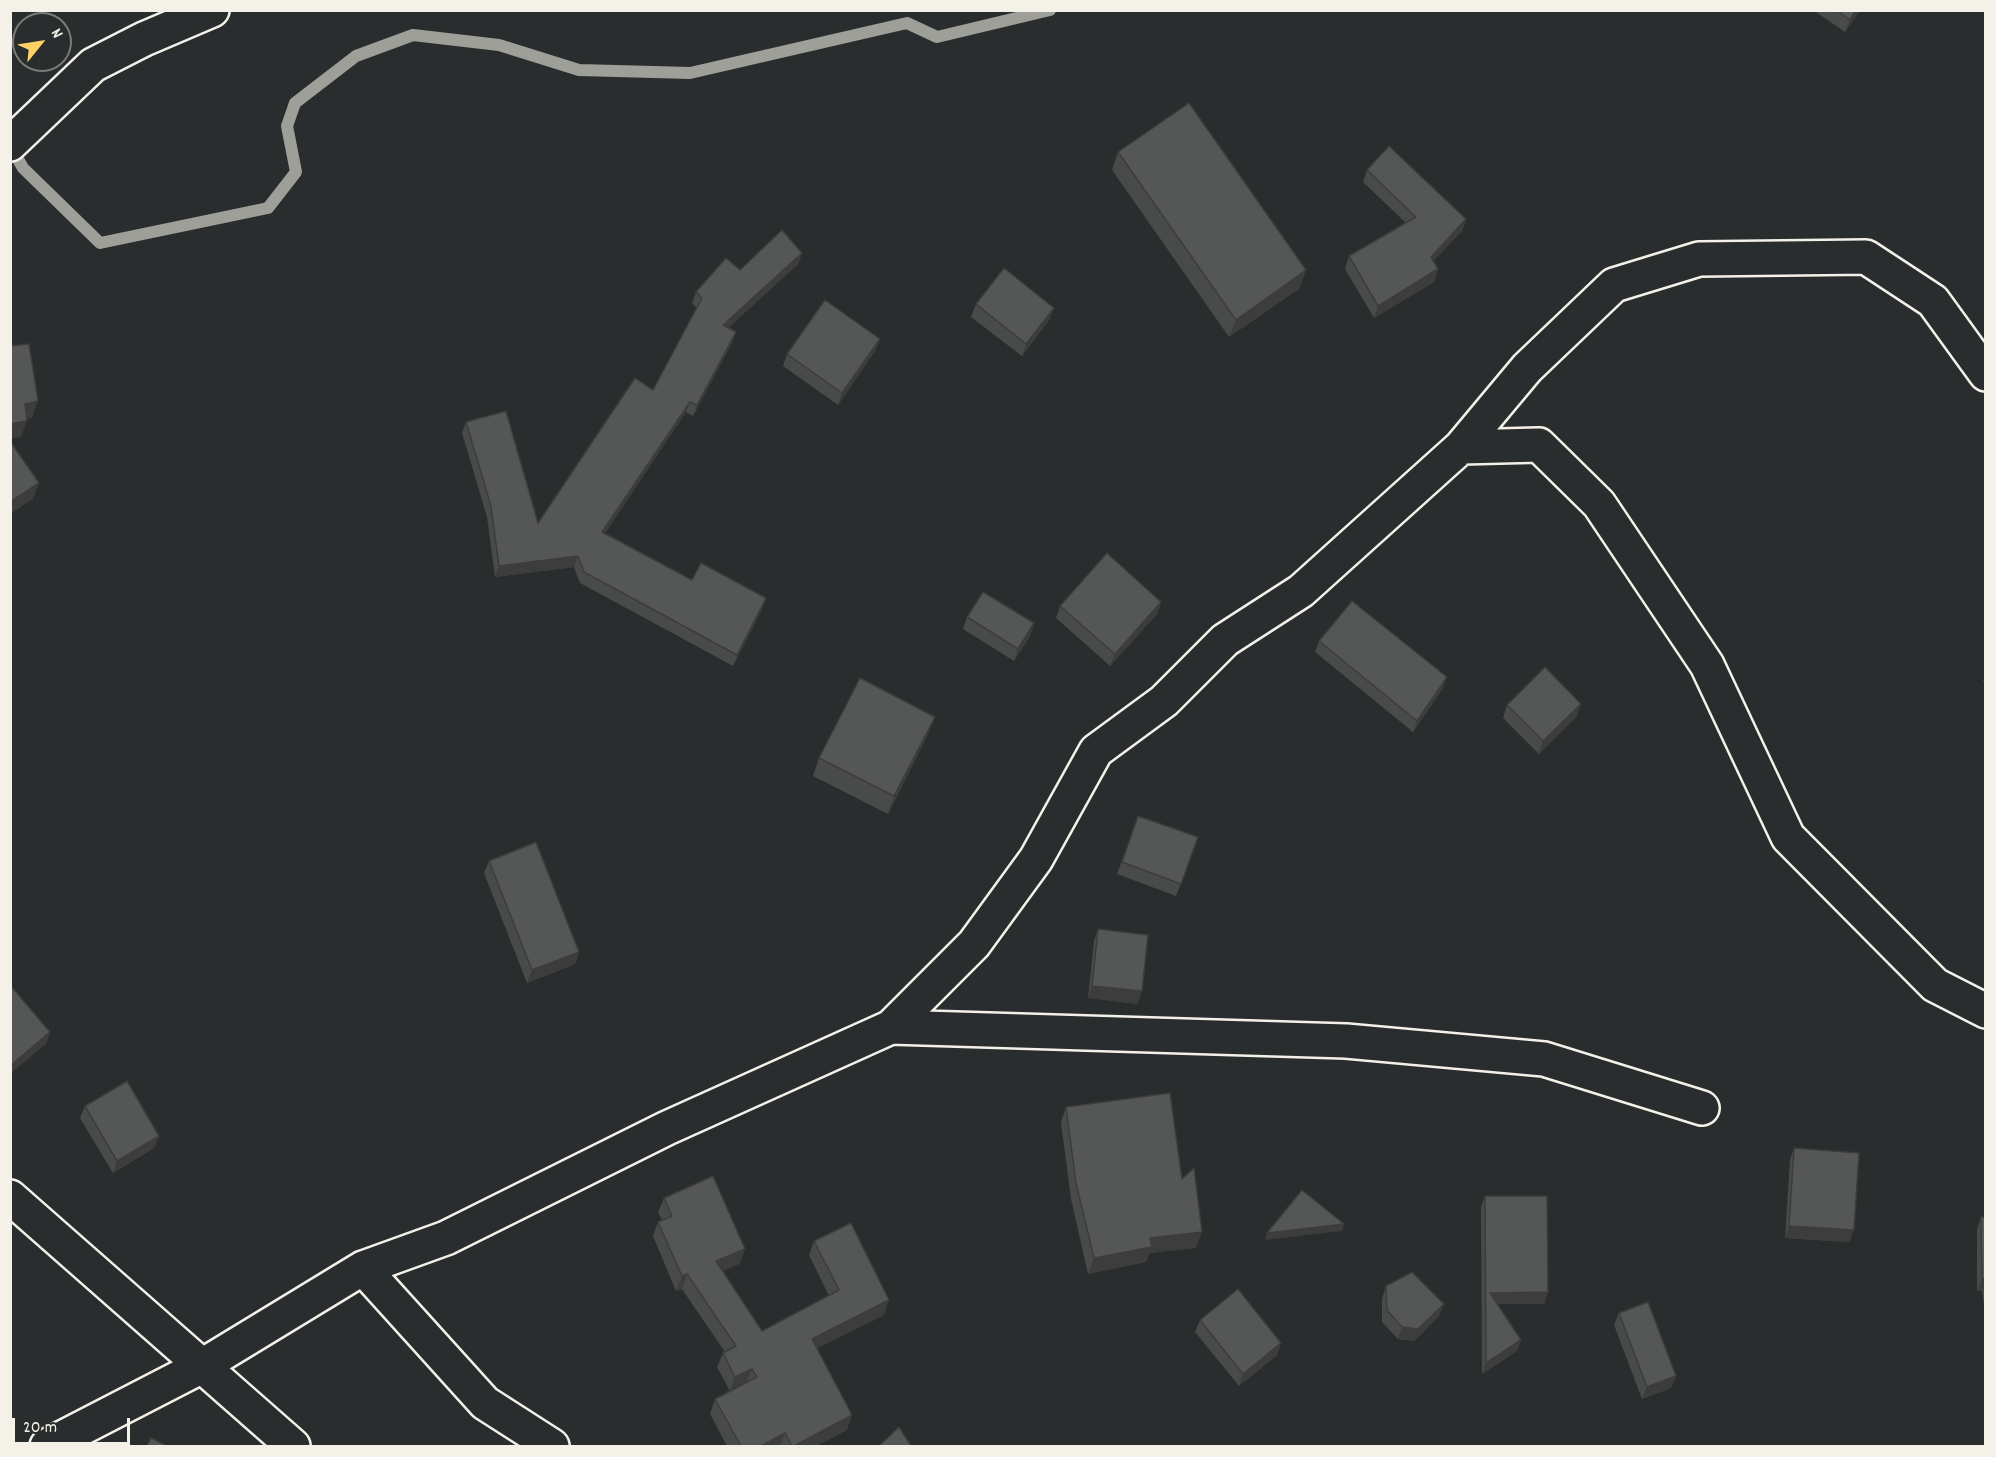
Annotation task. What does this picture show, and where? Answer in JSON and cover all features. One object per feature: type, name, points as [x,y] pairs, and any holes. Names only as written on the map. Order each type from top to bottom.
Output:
[{"type":"street","points":[[10,144],[93,65],[144,39],[200,18],[212,10]]},
{"type":"street","points":[[47,1446],[202,1366],[363,1268],[446,1238],[667,1128],[891,1027],[974,944],[1036,859],[1096,751],[1164,701],[1225,640],[1301,591],[1461,447],[1527,368],[1614,285],[1699,259],[1866,257],[1933,301],[1986,374]]},
{"type":"street","points":[[1461,447],[1539,446],[1599,504],[1707,665],[1788,837],[1935,985],[1986,1011]]},
{"type":"street","points":[[891,1027],[1346,1041],[1544,1059],[1702,1108]]},
{"type":"street","points":[[10,1197],[293,1446]]},
{"type":"street","points":[[363,1268],[485,1403],[552,1446]]},
{"type":"building","points":[[1836,10],[1856,10],[1850,20]]},
{"type":"building","points":[[1189,103],[1306,270],[1236,320],[1118,152]]},
{"type":"building","points":[[1389,146],[1466,219],[1431,257],[1438,269],[1378,306],[1349,256],[1416,217],[1367,170]]},
{"type":"building","points":[[782,230],[802,253],[723,325],[736,332],[697,405],[690,402],[602,532],[692,580],[701,563],[766,598],[737,655],[584,572],[578,556],[499,566],[491,506],[466,422],[506,411],[538,523],[635,378],[653,390],[702,298],[696,292],[726,258],[740,270]]},
{"type":"building","points":[[1004,268],[1054,308],[1026,344],[976,304]]},
{"type":"building","points":[[825,300],[880,339],[842,393],[787,354]]},
{"type":"building","points":[[29,344],[38,401],[25,404],[27,421],[10,424],[10,346]]},
{"type":"building","points":[[10,441],[39,483],[10,502]]},
{"type":"building","points":[[1107,553],[1161,602],[1115,654],[1060,606]]},
{"type":"building","points":[[983,592],[1034,623],[1018,649],[967,617]]},
{"type":"building","points":[[1352,601],[1447,677],[1417,721],[1319,641]]},
{"type":"building","points":[[1545,667],[1581,704],[1543,741],[1507,705]]},
{"type":"building","points":[[860,678],[935,717],[894,796],[819,758]]},
{"type":"building","points":[[1138,816],[1198,837],[1181,884],[1122,862]]},
{"type":"building","points":[[536,842],[579,952],[532,970],[489,861]]},
{"type":"building","points":[[1098,929],[1148,935],[1142,991],[1092,986]]},
{"type":"building","points":[[10,985],[50,1032],[10,1066]]},
{"type":"building","points":[[127,1081],[159,1136],[117,1161],[85,1106]]},
{"type":"building","points":[[1170,1093],[1182,1179],[1194,1168],[1202,1232],[1150,1238],[1152,1247],[1094,1258],[1076,1183],[1066,1107]]},
{"type":"building","points":[[1794,1148],[1859,1153],[1854,1230],[1789,1226]]},
{"type":"building","points":[[713,1176],[745,1249],[716,1261],[762,1331],[839,1290],[814,1241],[851,1223],[889,1300],[812,1339],[852,1415],[794,1446],[785,1433],[761,1446],[741,1446],[715,1399],[757,1377],[752,1369],[735,1377],[723,1353],[736,1346],[687,1274],[682,1276],[658,1222],[672,1216],[664,1198]]},
{"type":"building","points":[[1302,1190],[1344,1224],[1267,1233]]},
{"type":"building","points":[[1485,1196],[1547,1196],[1548,1292],[1490,1293],[1521,1340],[1486,1363]]},
{"type":"building","points":[[1981,1217],[1986,1217],[1986,1279],[1982,1279]]},
{"type":"building","points":[[1412,1272],[1444,1304],[1418,1329],[1402,1327],[1387,1310],[1386,1286]]},
{"type":"building","points":[[1238,1289],[1281,1343],[1243,1374],[1200,1320]]},
{"type":"building","points":[[1648,1302],[1676,1376],[1647,1387],[1619,1313]]},
{"type":"building","points":[[899,1427],[911,1446],[879,1446]]},
{"type":"building","points":[[151,1438],[167,1446],[147,1446]]},
{"type":"waterway","points":[[10,145],[23,168],[100,243],[268,208],[296,172],[287,126],[295,103],[356,56],[413,35],[499,45],[579,70],[690,73],[907,23],[937,37],[1050,10]]}]
